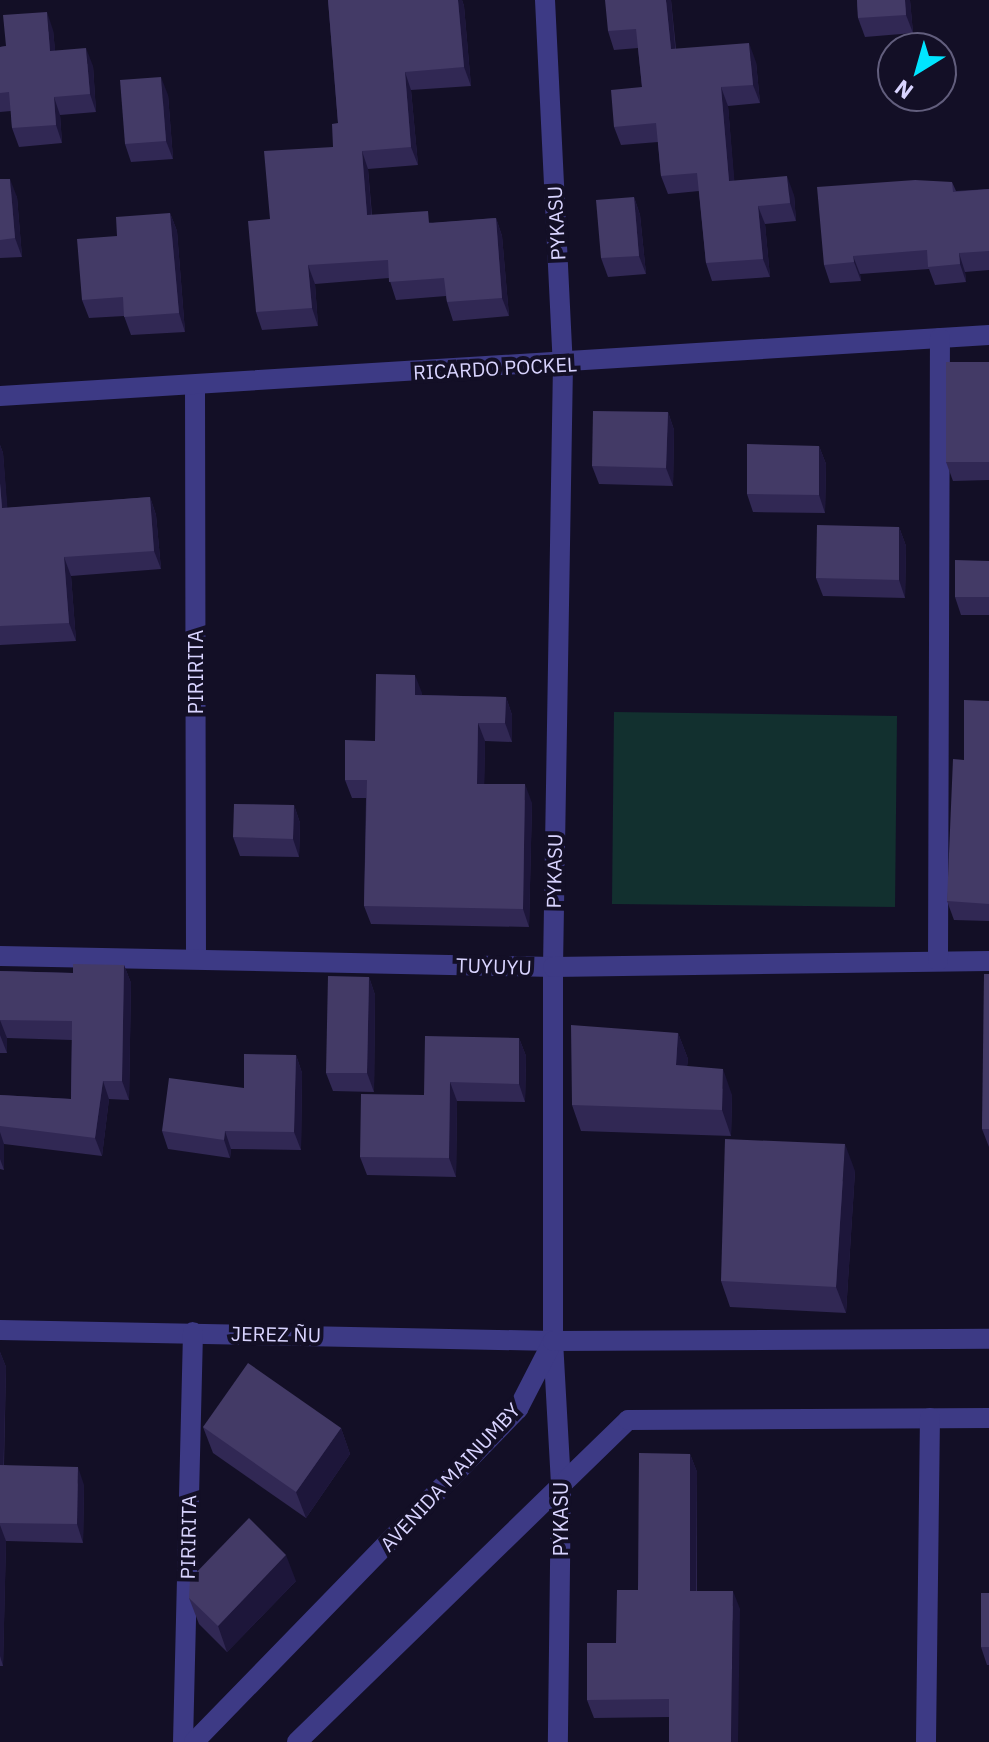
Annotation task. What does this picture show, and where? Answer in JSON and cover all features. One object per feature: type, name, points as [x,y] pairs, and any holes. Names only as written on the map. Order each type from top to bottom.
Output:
[{"type":"street","name":"PYKASU","points":[[545,0],[563,364],[553,967],[553,1341],[561,1485],[558,1742]]},
{"type":"street","name":"RICARDO POCKEL","points":[[0,396],[563,364],[989,335]]},
{"type":"street","points":[[938,961],[940,338]]},
{"type":"street","name":"PIRIRITA","points":[[195,386],[196,958]]},
{"type":"street","name":"TUYUYU","points":[[0,956],[553,967],[989,961]]},
{"type":"street","name":"JEREZ ÑU","points":[[0,1330],[553,1341]]},
{"type":"street","name":"PIRIRITA","points":[[183,1742],[193,1332]]},
{"type":"street","points":[[553,1341],[989,1339]]},
{"type":"street","name":"AVENIDA MAINUMBY","points":[[194,1742],[518,1409],[553,1341]]},
{"type":"street","points":[[926,1742],[930,1418]]},
{"type":"street","points":[[297,1742],[628,1420],[989,1418]]},
{"type":"green space","points":[[614,712],[897,716],[895,907],[612,904]]},
{"type":"building","points":[[328,0],[458,0],[464,67],[405,72],[411,147],[362,151],[367,215],[428,211],[429,223],[496,218],[502,298],[447,302],[444,278],[389,282],[388,260],[308,265],[312,308],[256,312],[248,221],[270,219],[264,151],[333,147],[332,124],[338,123]]},
{"type":"building","points":[[605,0],[666,0],[671,49],[749,43],[753,85],[721,87],[729,181],[787,176],[790,203],[758,206],[763,259],[706,263],[697,173],[661,176],[656,123],[614,127],[611,90],[642,87],[636,29],[608,31]]},
{"type":"building","points":[[857,0],[905,0],[906,15],[858,18]]},
{"type":"building","points":[[47,12],[50,51],[86,48],[90,94],[54,97],[56,125],[12,128],[9,92],[0,93],[0,47],[6,46],[3,15]]},
{"type":"building","points":[[161,77],[166,141],[125,144],[120,80]]},
{"type":"building","points":[[0,179],[10,179],[15,238],[0,240]]},
{"type":"building","points":[[915,180],[952,182],[953,192],[989,189],[989,251],[959,253],[960,264],[928,267],[927,250],[853,256],[854,262],[824,265],[817,187]]},
{"type":"building","points":[[634,197],[639,256],[601,258],[596,200]]},
{"type":"building","points":[[170,213],[179,313],[124,317],[123,297],[82,300],[77,239],[117,236],[116,217]]},
{"type":"building","points":[[946,362],[989,362],[989,462],[946,462]]},
{"type":"building","points":[[593,411],[668,412],[666,468],[592,466]]},
{"type":"building","points":[[747,444],[819,446],[819,495],[747,494]]},
{"type":"building","points":[[0,483],[2,508],[150,497],[154,551],[64,557],[69,623],[0,626]]},
{"type":"building","points":[[817,525],[899,527],[899,580],[816,578]]},
{"type":"building","points":[[955,560],[989,561],[989,597],[955,597]]},
{"type":"building","points":[[376,674],[415,675],[415,695],[506,697],[505,723],[478,723],[477,784],[525,784],[523,909],[364,906],[367,780],[345,780],[345,740],[375,741]]},
{"type":"building","points":[[964,700],[989,701],[989,904],[947,901],[953,759],[964,760]]},
{"type":"building","points":[[234,804],[294,805],[293,839],[233,837]]},
{"type":"building","points":[[73,964],[124,965],[122,1081],[103,1081],[95,1138],[0,1126],[0,1095],[71,1099],[72,1021],[0,1020],[0,971],[73,973]]},
{"type":"building","points":[[984,974],[989,974],[989,1129],[982,1129]]},
{"type":"building","points":[[328,976],[369,977],[367,1073],[326,1073]]},
{"type":"building","points":[[571,1025],[678,1033],[676,1065],[723,1069],[722,1110],[572,1105]]},
{"type":"building","points":[[425,1036],[519,1038],[519,1084],[450,1082],[449,1158],[360,1157],[361,1094],[424,1095]]},
{"type":"building","points":[[244,1054],[296,1055],[294,1132],[225,1131],[224,1140],[162,1131],[169,1078],[244,1088]]},
{"type":"building","points":[[725,1139],[845,1144],[836,1287],[721,1281]]},
{"type":"building","points":[[248,1363],[341,1428],[296,1492],[203,1427]]},
{"type":"building","points":[[639,1453],[690,1454],[690,1591],[733,1591],[731,1742],[669,1742],[669,1699],[587,1700],[587,1643],[616,1643],[617,1590],[638,1590]]},
{"type":"building","points":[[0,1465],[78,1467],[77,1524],[0,1523]]},
{"type":"building","points":[[249,1518],[286,1555],[218,1626],[189,1598],[190,1579]]},
{"type":"building","points":[[981,1593],[989,1593],[989,1647],[981,1647]]}]
